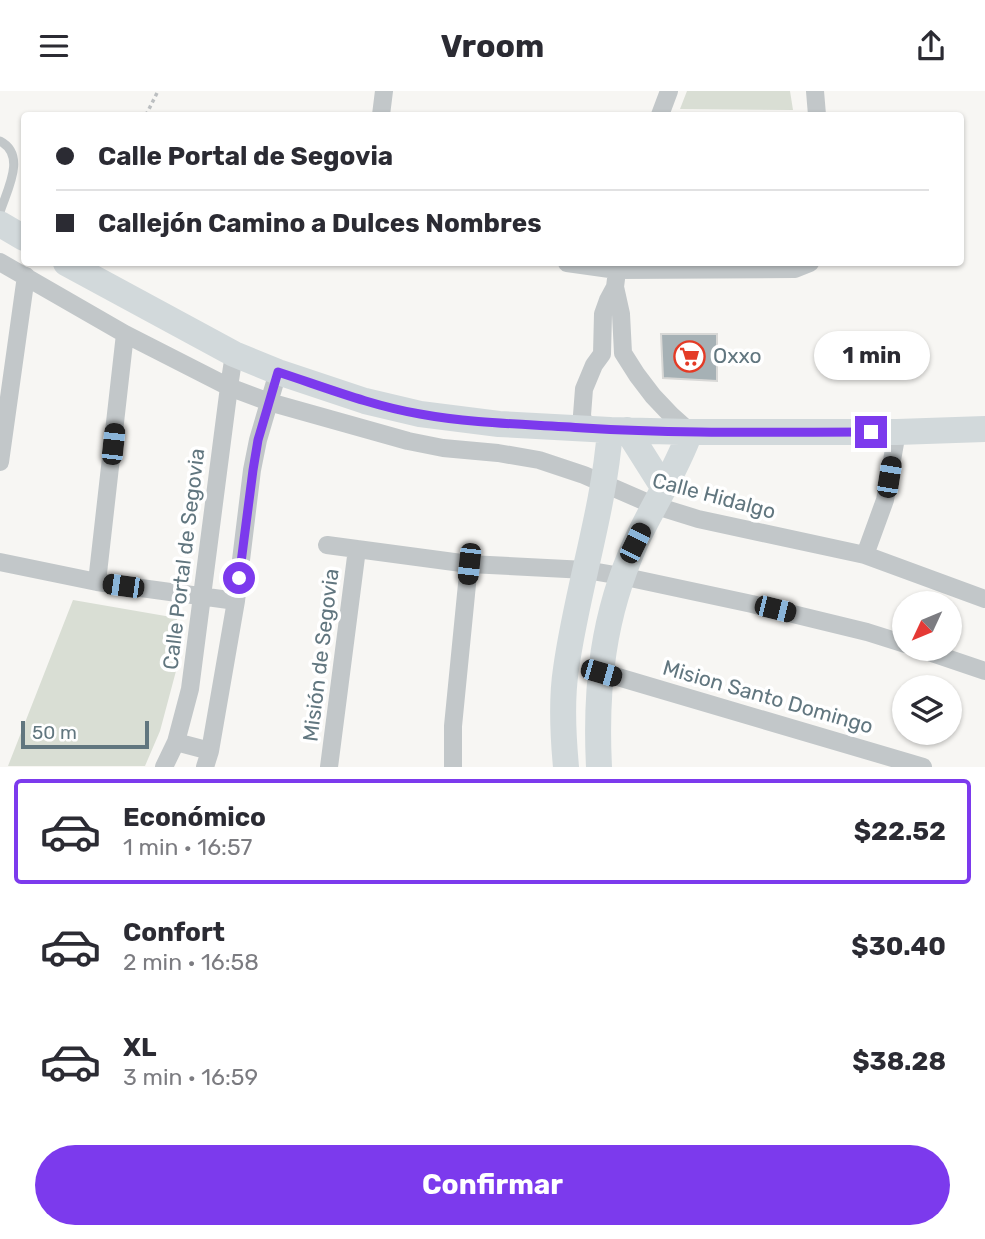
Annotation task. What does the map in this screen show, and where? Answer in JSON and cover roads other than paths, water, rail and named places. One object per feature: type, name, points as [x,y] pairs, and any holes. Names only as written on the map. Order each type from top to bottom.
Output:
[{"type":"main road","points":[[0,224],[21,236]]},
{"type":"main road","points":[[72,266],[234,354],[365,401],[420,414],[499,424],[690,432],[897,432],[985,429]]},
{"type":"main road","points":[[566,767],[563,740],[565,673],[608,457],[607,429]]},
{"type":"main road","points":[[607,429],[658,496]]},
{"type":"main road","points":[[600,767],[598,735],[601,673],[611,608],[621,576],[690,432]]},
{"type":"street","points":[[381,112],[384,91]]},
{"type":"street","points":[[661,112],[669,91]]},
{"type":"street","points":[[815,91],[817,112]]},
{"type":"street","name":"Calle Hidalgo","points":[[0,261],[125,334],[229,387],[268,402],[408,441],[539,460],[603,484],[658,496],[698,519],[865,555],[985,599]]},
{"type":"street","points":[[582,266],[617,273],[795,269],[802,266]]},
{"type":"street","points":[[617,273],[623,353],[653,396],[690,432]]},
{"type":"street","points":[[607,429],[582,415],[584,389],[602,354],[603,314],[617,273]]},
{"type":"street","points":[[0,462],[26,276]]},
{"type":"street","points":[[97,582],[125,334]]},
{"type":"street","points":[[602,354],[623,353]]},
{"type":"street","name":"Calle Portal de Segovia","points":[[164,767],[176,741],[190,689],[234,354]]},
{"type":"street","points":[[176,741],[207,759],[236,601],[253,470],[268,402],[278,372]]},
{"type":"street","points":[[865,555],[885,500],[897,432]]},
{"type":"street","points":[[327,545],[469,564],[586,570],[751,604],[892,640]]},
{"type":"street","name":"Misión de Segovia","points":[[329,767],[358,549]]},
{"type":"street","points":[[0,562],[97,582],[236,601]]},
{"type":"street","points":[[453,767],[453,726],[469,564]]},
{"type":"street","points":[[955,661],[985,671]]},
{"type":"street","name":"Mision Santo Domingo","points":[[601,673],[923,767]]},
{"type":"lane","points":[[0,141],[6,144],[14,155],[14,169],[0,212]]},
{"type":"place","name":"Oxxo","points":[[690,356]]}]
